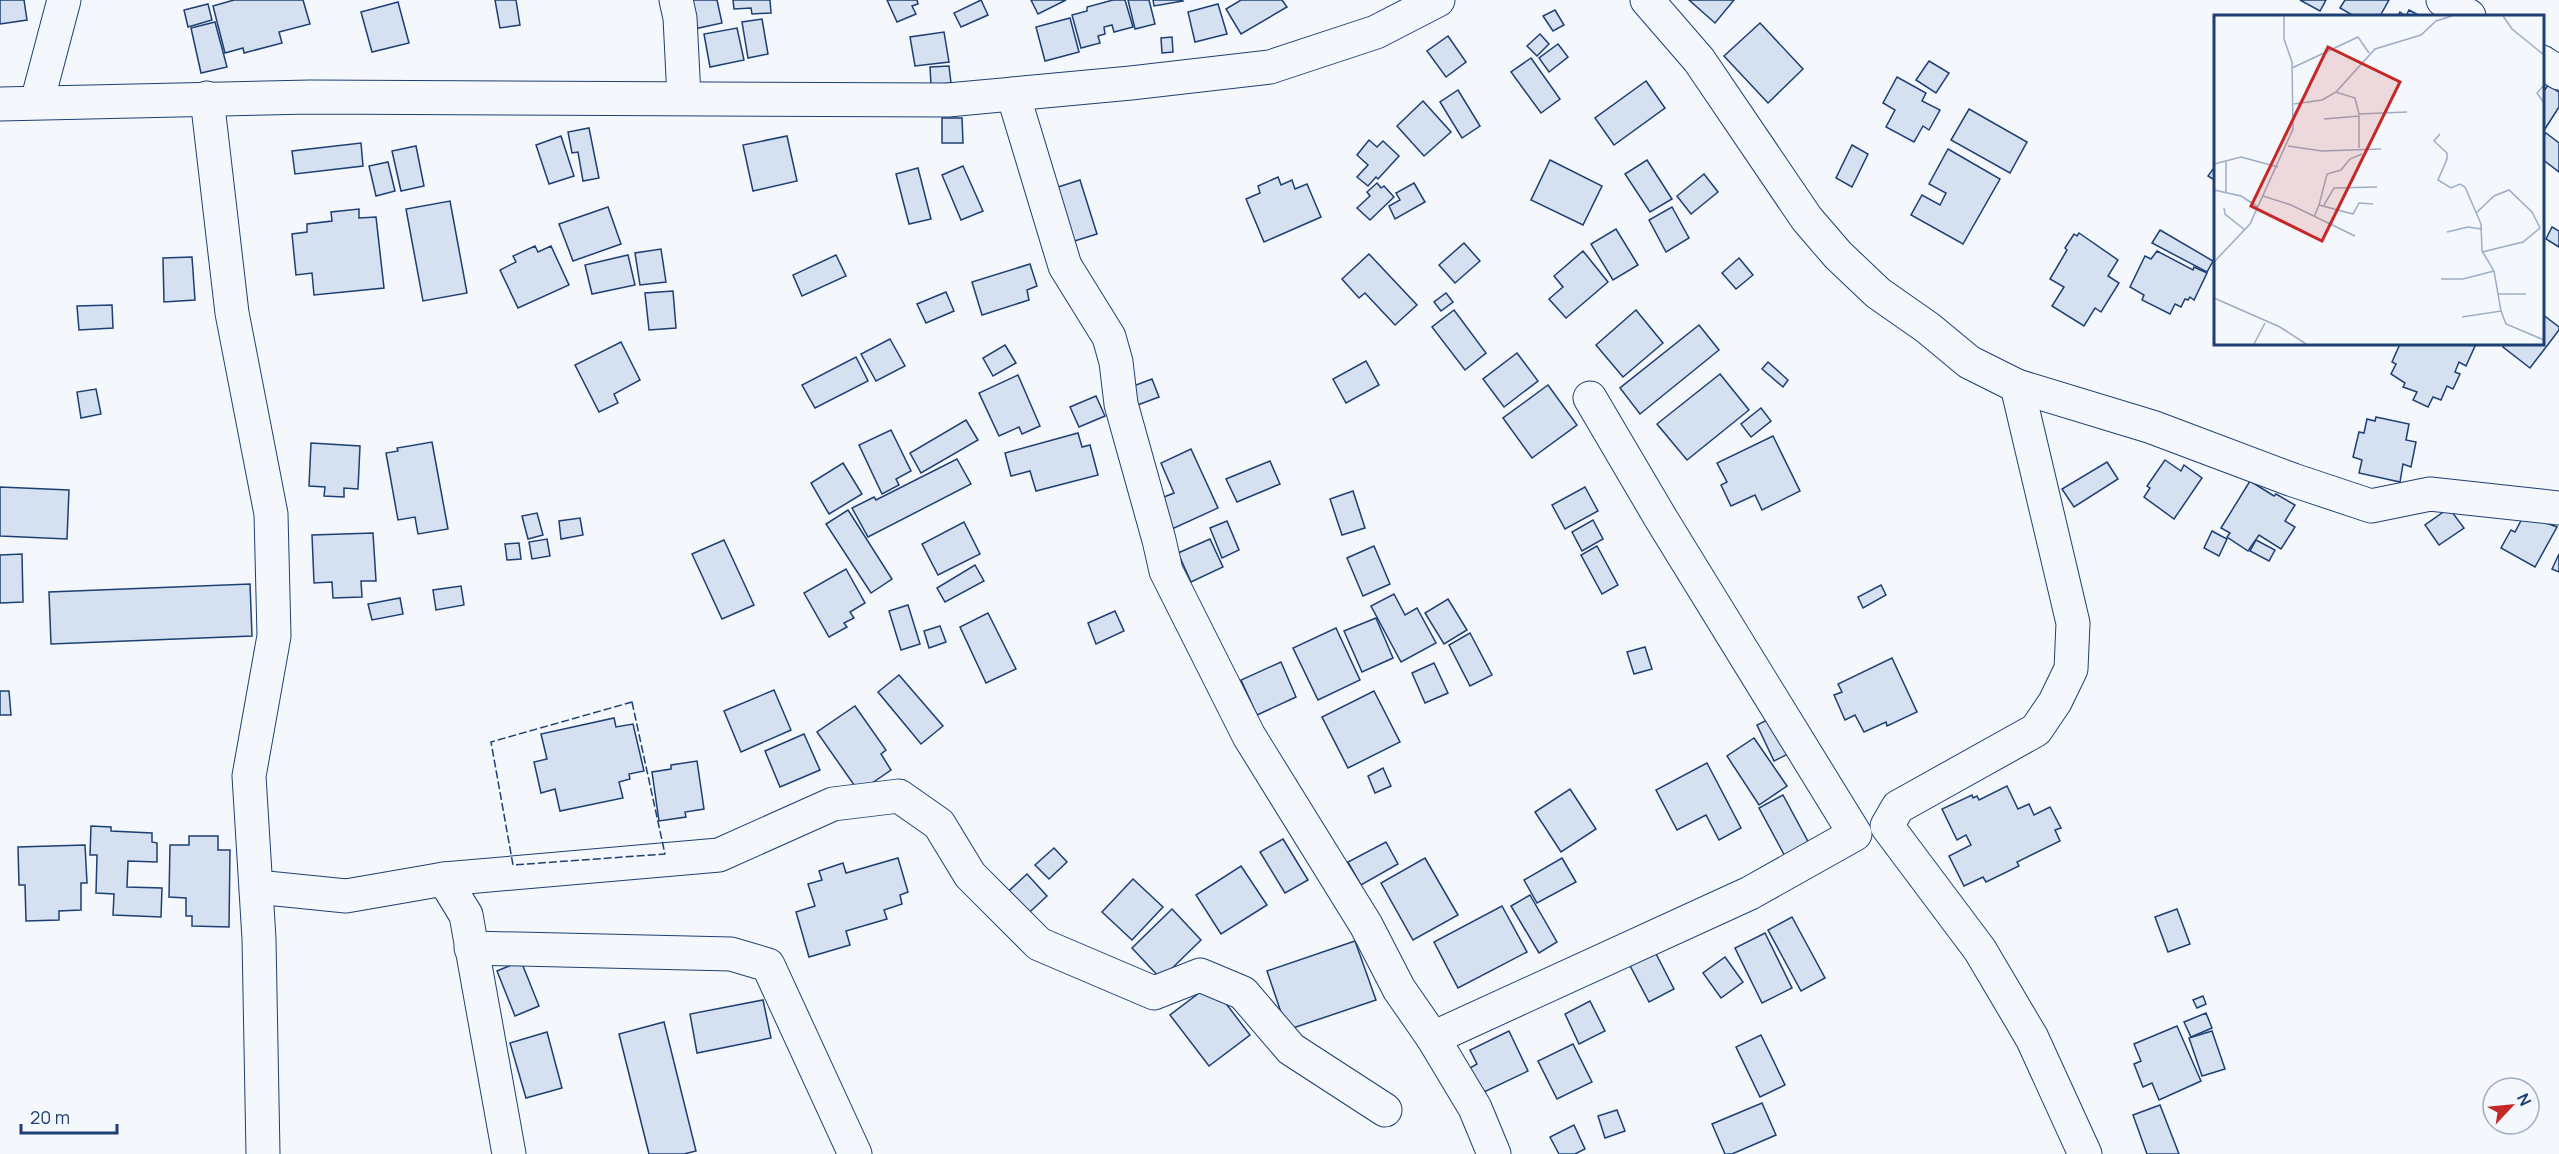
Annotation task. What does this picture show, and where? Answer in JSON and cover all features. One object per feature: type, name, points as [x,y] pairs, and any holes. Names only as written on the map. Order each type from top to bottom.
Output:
[{"type":"street","points":[[37,102],[64,0]]},
{"type":"street","points":[[676,0],[680,18],[684,97]]},
{"type":"street","points":[[0,104],[207,98],[684,97],[789,101],[948,100],[1270,66],[1376,32],[1438,0]]},
{"type":"street","points":[[1647,0],[1699,60],[1808,219],[1838,255],[1878,293],[1928,328],[1969,362],[2017,386],[2152,426],[2293,480],[2371,506],[2430,494],[2559,508]]},
{"type":"street","points":[[2443,0],[2467,15]]},
{"type":"street","points":[[2544,63],[2559,73]]},
{"type":"street","points":[[1013,94],[1065,266],[1109,338],[1116,362],[1121,404],[1166,571],[1249,736],[1366,925],[1399,989],[1433,1038],[1475,1108],[1494,1154]]},
{"type":"street","points":[[207,98],[232,313],[271,514],[274,636],[249,776],[256,887],[263,1154]]},
{"type":"street","points":[[2017,386],[2073,623],[2071,669],[2055,702],[2036,730],[1898,807],[1887,826],[1980,950],[2032,1038],[2085,1154]]},
{"type":"street","points":[[1433,1038],[1750,893],[1856,834],[1660,517],[1590,398]]},
{"type":"street","points":[[256,887],[346,896],[444,879],[719,855],[832,804],[899,796],[939,824],[970,876],[1039,944],[1154,993],[1200,975],[1244,993],[1291,1049],[1385,1110]]},
{"type":"street","points":[[444,879],[466,915],[509,1154]]},
{"type":"street","points":[[471,948],[732,954],[768,965],[855,1154]]},
{"type":"building","points":[[0,0],[24,0],[27,20],[0,24]]},
{"type":"building","points":[[234,0],[303,0],[310,24],[279,32],[282,43],[244,53],[243,48],[225,53],[213,6]]},
{"type":"building","points":[[495,0],[516,0],[520,25],[500,28]]},
{"type":"building","points":[[688,0],[717,0],[722,23],[694,29]]},
{"type":"building","points":[[733,0],[770,0],[771,13],[752,14],[751,8],[734,9]]},
{"type":"building","points":[[887,0],[917,0],[918,4],[912,6],[916,14],[897,22]]},
{"type":"building","points":[[981,0],[988,15],[961,27],[954,13]]},
{"type":"building","points":[[1031,0],[1066,0],[1038,14]]},
{"type":"building","points":[[1113,0],[1125,0],[1133,27],[1114,32],[1112,25],[1104,27],[1105,34],[1098,36],[1100,43],[1081,48],[1072,15],[1087,11],[1087,7]]},
{"type":"building","points":[[1128,0],[1149,0],[1155,24],[1135,29]]},
{"type":"building","points":[[1153,0],[1182,0],[1183,1],[1154,6]]},
{"type":"building","points":[[1241,0],[1282,0],[1287,7],[1241,34],[1226,9]]},
{"type":"building","points":[[1689,0],[1734,0],[1715,23]]},
{"type":"building","points":[[2300,0],[2326,0],[2320,11]]},
{"type":"building","points":[[2345,0],[2389,0],[2381,15],[2352,15],[2340,8]]},
{"type":"building","points":[[398,2],[409,43],[372,52],[361,12]]},
{"type":"building","points":[[208,4],[212,20],[188,27],[184,10]]},
{"type":"building","points":[[1218,4],[1227,34],[1195,42],[1188,12]]},
{"type":"building","points":[[1555,10],[1564,25],[1553,31],[1543,16]]},
{"type":"building","points":[[2409,10],[2418,15],[2406,15]]},
{"type":"building","points":[[1070,18],[1079,52],[1045,61],[1036,27]]},
{"type":"building","points":[[762,19],[768,54],[748,58],[742,22]]},
{"type":"building","points":[[215,22],[227,67],[201,73],[191,28]]},
{"type":"building","points":[[1760,23],[1803,69],[1768,103],[1724,56]]},
{"type":"building","points":[[737,28],[744,60],[710,67],[704,34]]},
{"type":"building","points":[[944,32],[949,62],[915,66],[910,37]]},
{"type":"building","points":[[1540,34],[1549,44],[1537,56],[1527,46]]},
{"type":"building","points":[[1448,36],[1466,62],[1446,77],[1427,51]]},
{"type":"building","points":[[1172,37],[1173,52],[1162,53],[1161,38]]},
{"type":"building","points":[[1558,44],[1568,57],[1549,72],[1539,58]]},
{"type":"building","points":[[1531,58],[1560,99],[1541,113],[1511,72]]},
{"type":"building","points":[[1929,61],[1949,73],[1936,93],[1916,80]]},
{"type":"building","points":[[949,66],[951,83],[931,85],[930,67]]},
{"type":"building","points":[[1897,77],[1926,93],[1922,101],[1940,110],[1929,130],[1923,126],[1914,142],[1886,127],[1895,110],[1883,103]]},
{"type":"building","points":[[1646,81],[1665,108],[1614,145],[1595,118]]},
{"type":"building","points":[[2548,85],[2559,92],[2559,107],[2544,130],[2544,91]]},
{"type":"building","points":[[1458,90],[1480,126],[1462,138],[1440,102]]},
{"type":"building","points":[[1423,101],[1451,132],[1424,156],[1397,126]]},
{"type":"building","points":[[1969,109],[2027,142],[2010,173],[1951,140]]},
{"type":"building","points":[[942,118],[962,118],[963,143],[942,143]]},
{"type":"building","points":[[589,128],[599,178],[583,181],[578,152],[572,153],[568,132]]},
{"type":"building","points":[[2546,133],[2559,143],[2559,172],[2544,161],[2544,135]]},
{"type":"building","points":[[561,136],[574,176],[549,184],[536,145]]},
{"type":"building","points":[[787,136],[797,181],[753,191],[743,145]]},
{"type":"building","points":[[1369,140],[1377,147],[1383,141],[1399,156],[1378,179],[1376,177],[1368,186],[1357,177],[1368,165],[1357,155]]},
{"type":"building","points":[[361,143],[363,166],[295,174],[292,151]]},
{"type":"building","points":[[1852,145],[1868,154],[1852,187],[1836,178]]},
{"type":"building","points":[[416,146],[424,186],[401,191],[392,151]]},
{"type":"building","points":[[1948,149],[2000,179],[1963,244],[1911,215],[1922,195],[1940,205],[1946,193],[1929,184]]},
{"type":"building","points":[[1550,160],[1602,186],[1583,225],[1531,200]]},
{"type":"building","points":[[1647,160],[1672,199],[1650,212],[1625,174]]},
{"type":"building","points":[[388,162],[395,191],[376,196],[369,166]]},
{"type":"building","points":[[963,166],[983,211],[961,220],[942,175]]},
{"type":"building","points":[[918,168],[931,219],[909,224],[896,174]]},
{"type":"building","points":[[2214,168],[2214,180],[2208,176]]},
{"type":"building","points":[[1704,174],[1718,192],[1691,214],[1677,196]]},
{"type":"building","points":[[1278,177],[1281,185],[1292,180],[1295,189],[1307,184],[1321,217],[1264,242],[1246,199],[1260,193],[1258,186]]},
{"type":"building","points":[[1080,180],[1097,234],[1068,243],[1052,189]]},
{"type":"building","points":[[1377,183],[1381,188],[1384,186],[1394,197],[1370,220],[1357,208],[1370,196],[1367,192]]},
{"type":"building","points":[[1414,183],[1425,202],[1395,219],[1389,206],[1400,200],[1396,193]]},
{"type":"building","points":[[450,201],[467,293],[423,301],[406,209]]},
{"type":"building","points":[[608,207],[621,244],[573,261],[559,224]]},
{"type":"building","points":[[1672,207],[1689,238],[1666,252],[1649,220]]},
{"type":"building","points":[[359,209],[359,218],[376,217],[384,288],[314,295],[312,273],[296,275],[292,234],[307,232],[307,224],[332,221],[331,212]]},
{"type":"building","points":[[2552,227],[2559,231],[2559,247],[2546,239]]},
{"type":"building","points":[[1616,229],[1638,265],[1613,280],[1591,244]]},
{"type":"building","points":[[2160,230],[2213,261],[2207,272],[2152,243]]},
{"type":"building","points":[[2079,233],[2118,260],[2108,276],[2119,283],[2101,312],[2095,308],[2084,326],[2052,306],[2064,287],[2050,279],[2067,250],[2065,248],[2074,234],[2077,236]]},
{"type":"building","points":[[1464,243],[1480,261],[1455,283],[1439,265]]},
{"type":"building","points":[[535,246],[538,252],[551,246],[569,285],[518,308],[500,270],[516,262],[513,256]]},
{"type":"building","points":[[661,249],[666,282],[640,285],[635,253]]},
{"type":"building","points":[[1583,251],[1608,282],[1566,318],[1549,299],[1563,287],[1554,276]]},
{"type":"building","points":[[2157,251],[2193,270],[2194,267],[2207,273],[2194,300],[2190,297],[2188,300],[2185,299],[2181,307],[2175,304],[2170,314],[2142,300],[2144,295],[2130,287],[2145,256],[2151,259]]},
{"type":"building","points":[[1369,254],[1417,305],[1395,325],[1365,293],[1359,298],[1342,279]]},
{"type":"building","points":[[628,255],[635,285],[592,294],[585,265]]},
{"type":"building","points":[[836,255],[846,276],[802,296],[793,275]]},
{"type":"building","points":[[192,257],[195,300],[164,302],[163,258]]},
{"type":"building","points":[[1739,258],[1753,275],[1736,289],[1722,273]]},
{"type":"building","points":[[1030,264],[1037,286],[1027,290],[1029,300],[982,315],[972,282]]},
{"type":"building","points":[[673,291],[676,328],[649,330],[645,293]]},
{"type":"building","points":[[946,292],[954,311],[926,323],[917,304]]},
{"type":"building","points":[[1446,293],[1453,302],[1441,311],[1434,302]]},
{"type":"building","points":[[112,305],[113,328],[79,330],[77,306]]},
{"type":"building","points":[[1454,310],[1486,353],[1465,370],[1432,327]]},
{"type":"building","points":[[1636,310],[1663,343],[1623,377],[1596,345]]},
{"type":"building","points":[[2544,316],[2559,327],[2530,368],[2503,347],[2504,345],[2544,345]]},
{"type":"building","points":[[1699,325],[1719,350],[1640,414],[1620,388]]},
{"type":"building","points":[[890,339],[905,366],[876,381],[861,354]]},
{"type":"building","points":[[621,342],[640,380],[614,394],[618,403],[599,412],[575,365]]},
{"type":"building","points":[[1005,345],[1016,363],[993,376],[983,358]]},
{"type":"building","points":[[2400,345],[2475,346],[2466,366],[2459,362],[2455,372],[2460,374],[2453,389],[2447,386],[2441,400],[2433,397],[2428,407],[2413,400],[2417,392],[2403,387],[2405,383],[2391,374],[2396,364],[2392,362]]},
{"type":"building","points":[[1517,353],[1538,381],[1504,407],[1483,379]]},
{"type":"building","points":[[856,357],[868,381],[815,408],[802,385]]},
{"type":"building","points":[[1366,361],[1379,385],[1346,403],[1333,379]]},
{"type":"building","points":[[1768,362],[1788,380],[1783,387],[1762,369]]},
{"type":"building","points":[[1720,374],[1749,410],[1687,460],[1657,424]]},
{"type":"building","points":[[1018,375],[1040,426],[1022,434],[1019,427],[999,436],[979,393]]},
{"type":"building","points":[[1152,379],[1159,397],[1135,406],[1128,388]]},
{"type":"building","points":[[1548,385],[1577,425],[1532,458],[1503,418]]},
{"type":"building","points":[[96,389],[101,414],[81,418],[77,392]]},
{"type":"building","points":[[1096,396],[1105,416],[1079,427],[1070,407]]},
{"type":"building","points":[[1761,408],[1771,421],[1751,437],[1741,424]]},
{"type":"building","points":[[2376,417],[2409,424],[2406,440],[2416,442],[2411,467],[2403,464],[2400,482],[2359,473],[2362,460],[2353,457],[2359,432],[2364,433],[2367,419],[2375,421]]},
{"type":"building","points":[[966,420],[978,440],[921,473],[910,453]]},
{"type":"building","points":[[891,430],[911,471],[896,479],[899,485],[882,494],[859,445]]},
{"type":"building","points":[[1078,433],[1082,447],[1090,445],[1098,475],[1036,491],[1030,471],[1011,476],[1005,453]]},
{"type":"building","points":[[1773,436],[1800,491],[1762,510],[1755,495],[1731,506],[1721,485],[1727,482],[1717,463]]},
{"type":"building","points":[[432,442],[448,529],[418,534],[415,517],[398,520],[386,453],[398,451],[397,448]]},
{"type":"building","points":[[311,443],[360,446],[358,489],[344,488],[344,497],[324,496],[325,487],[309,486]]},
{"type":"building","points":[[1191,449],[1218,508],[1172,529],[1159,499],[1174,493],[1161,463]]},
{"type":"building","points":[[957,459],[971,484],[868,537],[852,508],[874,497],[876,500]]},
{"type":"building","points":[[2165,460],[2181,471],[2184,465],[2202,478],[2174,519],[2144,497],[2150,488],[2147,486]]},
{"type":"building","points":[[1270,461],[1280,484],[1237,502],[1226,479]]},
{"type":"building","points":[[2107,462],[2118,479],[2074,507],[2062,489]]},
{"type":"building","points":[[843,463],[862,494],[829,514],[811,483]]},
{"type":"building","points":[[2250,481],[2274,496],[2276,494],[2295,505],[2285,521],[2295,527],[2281,549],[2259,535],[2248,551],[2227,537],[2230,533],[2221,528]]},
{"type":"building","points":[[0,487],[69,490],[67,539],[0,536]]},
{"type":"building","points":[[1585,487],[1598,511],[1565,529],[1552,505]]},
{"type":"building","points":[[1353,491],[1365,528],[1342,535],[1330,499]]},
{"type":"building","points":[[2449,508],[2464,528],[2439,545],[2425,525]]},
{"type":"building","points":[[848,510],[892,579],[871,593],[826,524]]},
{"type":"building","points":[[537,513],[543,535],[528,539],[522,516]]},
{"type":"building","points":[[2524,515],[2557,527],[2535,567],[2501,548],[2511,530],[2515,532]]},
{"type":"building","points":[[580,518],[583,535],[561,539],[559,521]]},
{"type":"building","points":[[1593,520],[1603,539],[1582,551],[1572,532]]},
{"type":"building","points":[[1227,521],[1239,550],[1222,558],[1210,528]]},
{"type":"building","points":[[964,522],[980,554],[938,575],[922,544]]},
{"type":"building","points":[[2212,531],[2227,539],[2219,556],[2204,548]]},
{"type":"building","points":[[373,533],[376,581],[361,581],[362,597],[333,598],[332,582],[314,583],[312,535]]},
{"type":"building","points":[[547,539],[550,556],[532,559],[529,542]]},
{"type":"building","points":[[1210,539],[1223,567],[1191,582],[1178,553]]},
{"type":"building","points":[[724,540],[754,605],[722,619],[692,554]]},
{"type":"building","points":[[2256,540],[2275,550],[2269,561],[2250,551]]},
{"type":"building","points":[[519,543],[521,559],[507,560],[505,544]]},
{"type":"building","points":[[1374,546],[1390,584],[1363,596],[1347,558]]},
{"type":"building","points":[[1597,546],[1618,585],[1602,594],[1581,555]]},
{"type":"building","points":[[22,554],[23,602],[0,603],[0,555]]},
{"type":"building","points":[[2559,554],[2559,572],[2552,569]]},
{"type":"building","points":[[975,565],[984,581],[945,602],[937,588]]},
{"type":"building","points":[[846,569],[865,603],[850,612],[854,618],[844,623],[847,627],[829,637],[804,593]]},
{"type":"building","points":[[250,584],[252,636],[51,644],[49,592]]},
{"type":"building","points":[[1881,585],[1886,595],[1863,608],[1858,597]]},
{"type":"building","points":[[461,586],[464,605],[436,610],[433,590]]},
{"type":"building","points":[[1394,594],[1405,615],[1417,608],[1436,643],[1401,662],[1371,606]]},
{"type":"building","points":[[400,598],[403,614],[372,620],[368,604]]},
{"type":"building","points":[[1448,599],[1467,630],[1444,644],[1425,613]]},
{"type":"building","points":[[908,605],[920,644],[901,650],[889,611]]},
{"type":"building","points":[[1115,611],[1124,631],[1096,644],[1088,623]]},
{"type":"building","points":[[988,613],[1016,669],[986,683],[960,627]]},
{"type":"building","points":[[1376,618],[1393,658],[1362,672],[1344,631]]},
{"type":"building","points":[[940,626],[946,642],[929,648],[924,631]]},
{"type":"building","points":[[1336,628],[1360,680],[1318,700],[1293,648]]},
{"type":"building","points":[[1470,633],[1492,675],[1470,686],[1449,645]]},
{"type":"building","points":[[1645,647],[1652,669],[1634,674],[1627,652]]},
{"type":"building","points":[[1892,658],[1917,712],[1887,726],[1886,722],[1864,732],[1855,715],[1845,720],[1834,695],[1842,692],[1838,684]]},
{"type":"building","points":[[1281,662],[1296,697],[1257,715],[1241,680]]},
{"type":"building","points":[[1434,663],[1448,693],[1425,703],[1412,673]]},
{"type":"building","points":[[899,675],[943,726],[921,744],[878,692]]},
{"type":"building","points":[[774,690],[791,730],[741,752],[724,711]]},
{"type":"building","points":[[0,691],[9,691],[11,715],[0,715]]},
{"type":"building","points":[[1374,691],[1400,742],[1348,768],[1322,717]]},
{"type":"building","points":[[855,706],[886,750],[881,754],[891,770],[859,792],[817,732]]},
{"type":"building","points":[[1779,714],[1796,750],[1774,761],[1757,725]]},
{"type":"building","points":[[614,718],[616,727],[633,724],[644,771],[629,774],[630,779],[619,782],[623,798],[560,811],[555,789],[541,793],[534,762],[547,759],[541,734]]},
{"type":"building","points":[[804,734],[820,770],[780,787],[765,751]]},
{"type":"building","points":[[1754,738],[1787,786],[1759,805],[1727,756]]},
{"type":"building","points":[[697,761],[704,809],[685,812],[686,817],[659,821],[652,772],[671,769],[671,765]]},
{"type":"building","points":[[1707,763],[1741,828],[1719,840],[1706,815],[1677,830],[1656,790]]},
{"type":"building","points":[[1383,768],[1391,786],[1375,793],[1368,776]]},
{"type":"building","points":[[2007,786],[2018,809],[2029,804],[2034,815],[2050,807],[2061,828],[2055,830],[2060,841],[2017,862],[2019,866],[1986,882],[1983,877],[1964,886],[1949,856],[1971,845],[1966,835],[1957,840],[1942,809],[1972,795],[1973,798],[1977,796],[1979,800]]},
{"type":"building","points":[[1570,789],[1596,829],[1561,852],[1535,812]]},
{"type":"building","points":[[1783,795],[1811,847],[1787,860],[1759,808]]},
{"type":"building","points":[[91,826],[111,827],[111,831],[152,833],[152,842],[157,843],[157,862],[128,861],[127,887],[162,888],[161,917],[113,915],[114,894],[96,893],[97,855],[90,855]]},
{"type":"building","points":[[189,836],[218,836],[218,850],[230,850],[229,927],[192,926],[192,916],[186,916],[186,898],[169,897],[170,845],[189,845]]},
{"type":"building","points":[[1283,839],[1308,880],[1285,893],[1260,852]]},
{"type":"building","points":[[1386,842],[1398,864],[1361,885],[1348,862]]},
{"type":"building","points":[[85,845],[87,883],[81,883],[81,910],[59,911],[59,920],[26,921],[25,885],[19,885],[18,847]]},
{"type":"building","points":[[1054,848],[1067,862],[1049,879],[1035,865]]},
{"type":"building","points":[[898,858],[908,892],[900,895],[902,904],[884,910],[887,919],[846,931],[850,945],[809,957],[796,912],[815,906],[808,884],[822,880],[819,871],[843,863],[846,873]]},
{"type":"building","points":[[1425,858],[1458,915],[1413,940],[1381,883]]},
{"type":"building","points":[[1562,858],[1576,882],[1537,903],[1524,880]]},
{"type":"building","points":[[1241,866],[1267,905],[1221,934],[1196,895]]},
{"type":"building","points":[[1027,874],[1047,896],[1019,922],[999,900]]},
{"type":"building","points":[[1133,879],[1163,907],[1132,940],[1102,912]]},
{"type":"building","points":[[1530,895],[1557,942],[1539,953],[1511,906]]},
{"type":"building","points":[[1502,906],[1527,952],[1458,988],[1434,942]]},
{"type":"building","points":[[1172,909],[1201,940],[1161,979],[1132,948]]},
{"type":"building","points":[[2177,909],[2190,944],[2168,952],[2155,917]]},
{"type":"building","points":[[1792,917],[1825,978],[1801,991],[1768,930]]},
{"type":"building","points":[[1765,933],[1792,988],[1762,1003],[1735,948]]},
{"type":"building","points":[[1355,941],[1376,1000],[1287,1030],[1267,971]]},
{"type":"building","points":[[1651,944],[1674,989],[1649,1002],[1626,958]]},
{"type":"building","points":[[1725,957],[1743,982],[1721,998],[1703,973]]},
{"type":"building","points":[[521,961],[539,1006],[515,1016],[497,971]]},
{"type":"building","points":[[1211,984],[1250,1035],[1209,1066],[1170,1015]]},
{"type":"building","points":[[2203,996],[2206,1004],[2197,1008],[2193,1000]]},
{"type":"building","points":[[763,1000],[771,1038],[697,1053],[690,1014]]},
{"type":"building","points":[[1590,1001],[1605,1031],[1579,1044],[1565,1014]]},
{"type":"building","points":[[2206,1013],[2212,1028],[2191,1037],[2184,1022]]},
{"type":"building","points":[[664,1022],[696,1151],[684,1154],[649,1154],[619,1034]]},
{"type":"building","points":[[2177,1026],[2201,1081],[2159,1100],[2152,1083],[2143,1087],[2134,1064],[2141,1061],[2134,1044]]},
{"type":"building","points":[[1509,1031],[1528,1071],[1482,1093],[1470,1068],[1477,1064],[1470,1050]]},
{"type":"building","points":[[2212,1031],[2225,1069],[2202,1076],[2189,1038]]},
{"type":"building","points":[[547,1032],[562,1088],[526,1098],[510,1043]]},
{"type":"building","points":[[1761,1035],[1785,1085],[1760,1097],[1736,1047]]},
{"type":"building","points":[[1573,1044],[1592,1082],[1557,1099],[1538,1061]]},
{"type":"building","points":[[1762,1103],[1776,1135],[1732,1154],[1725,1154],[1712,1124]]},
{"type":"building","points":[[2160,1105],[2179,1154],[2147,1154],[2133,1115]]},
{"type":"building","points":[[1617,1110],[1625,1131],[1605,1138],[1598,1116]]},
{"type":"building","points":[[1574,1125],[1585,1149],[1575,1154],[1559,1154],[1550,1137]]},
{"type":"fence","points":[[632,702],[665,854],[513,865],[491,742],[632,702]]}]
